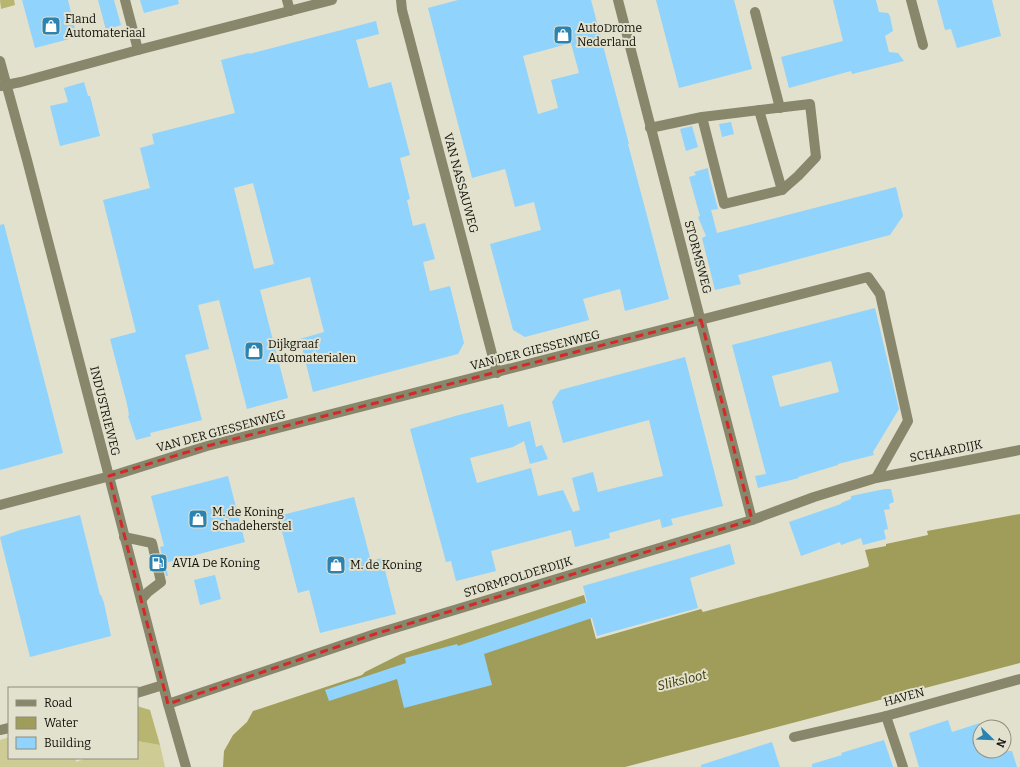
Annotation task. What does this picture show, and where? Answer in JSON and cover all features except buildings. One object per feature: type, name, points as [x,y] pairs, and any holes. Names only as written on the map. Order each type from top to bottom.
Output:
[{"type":"street","points":[[125,0],[138,50]]},
{"type":"street","points":[[287,0],[290,11]]},
{"type":"street","points":[[3,86],[332,0]]},
{"type":"street","name":"VAN NASSAUWEG","points":[[401,0],[402,10],[497,373]]},
{"type":"street","name":"STORMSWEG","points":[[618,0],[752,520]]},
{"type":"street","points":[[911,0],[923,45]]},
{"type":"street","points":[[755,12],[780,108]]},
{"type":"street","name":"INDUSTRIEWEG","points":[[0,61],[3,86],[27,160],[108,476],[186,767]]},
{"type":"street","points":[[650,128],[702,117],[810,104],[816,157],[782,190],[724,204],[702,117]]},
{"type":"street","points":[[759,110],[782,190]]},
{"type":"street","name":"VAN DER GIESSENWEG","points":[[0,505],[108,476],[207,446],[868,277],[880,294],[908,421],[876,478]]},
{"type":"street","name":"SCHAARDIJK","points":[[876,478],[1020,450]]},
{"type":"street","name":"STORMPOLDERDIJK","points":[[168,704],[375,634],[752,520],[876,478]]},
{"type":"street","points":[[124,537],[152,543],[161,582],[148,592],[141,600]]},
{"type":"street","name":"HAVEN","points":[[794,737],[886,716],[1020,679]]},
{"type":"street","points":[[138,693],[163,685]]},
{"type":"street","points":[[886,716],[903,767]]},
{"type":"highlighted area","points":[[701,320],[752,520],[375,634],[168,704],[109,476],[207,446]]},
{"type":"shaded area","points":[[0,0],[14,0],[15,5],[1,9]]},
{"type":"shaded area","points":[[138,706],[150,710],[160,745],[138,741]]},
{"type":"shaded area","points":[[8,737],[8,759],[76,759],[76,762],[84,759],[138,759],[138,741],[160,745],[165,767],[0,767],[0,740]]},
{"type":"water","name":"Sliksloot","points":[[1020,514],[1020,663],[625,767],[223,767],[224,751],[233,735],[247,722],[253,711],[362,675],[365,672],[401,654],[584,595],[596,639],[701,609],[703,612],[868,567],[869,565],[865,550],[928,535],[927,531]]},
{"type":"place","name":"Fland Automateriaal","points":[[51,26]]},
{"type":"place","name":"AutoDrome Nederland","points":[[563,35]]},
{"type":"place","name":"Dijkgraaf Automaterialen","points":[[254,351]]},
{"type":"place","name":"M. de Koning Schadeherstel","points":[[198,519]]},
{"type":"place","name":"AVIA De Koning","points":[[158,563]]},
{"type":"place","name":"M. de Koning","points":[[336,565]]}]
